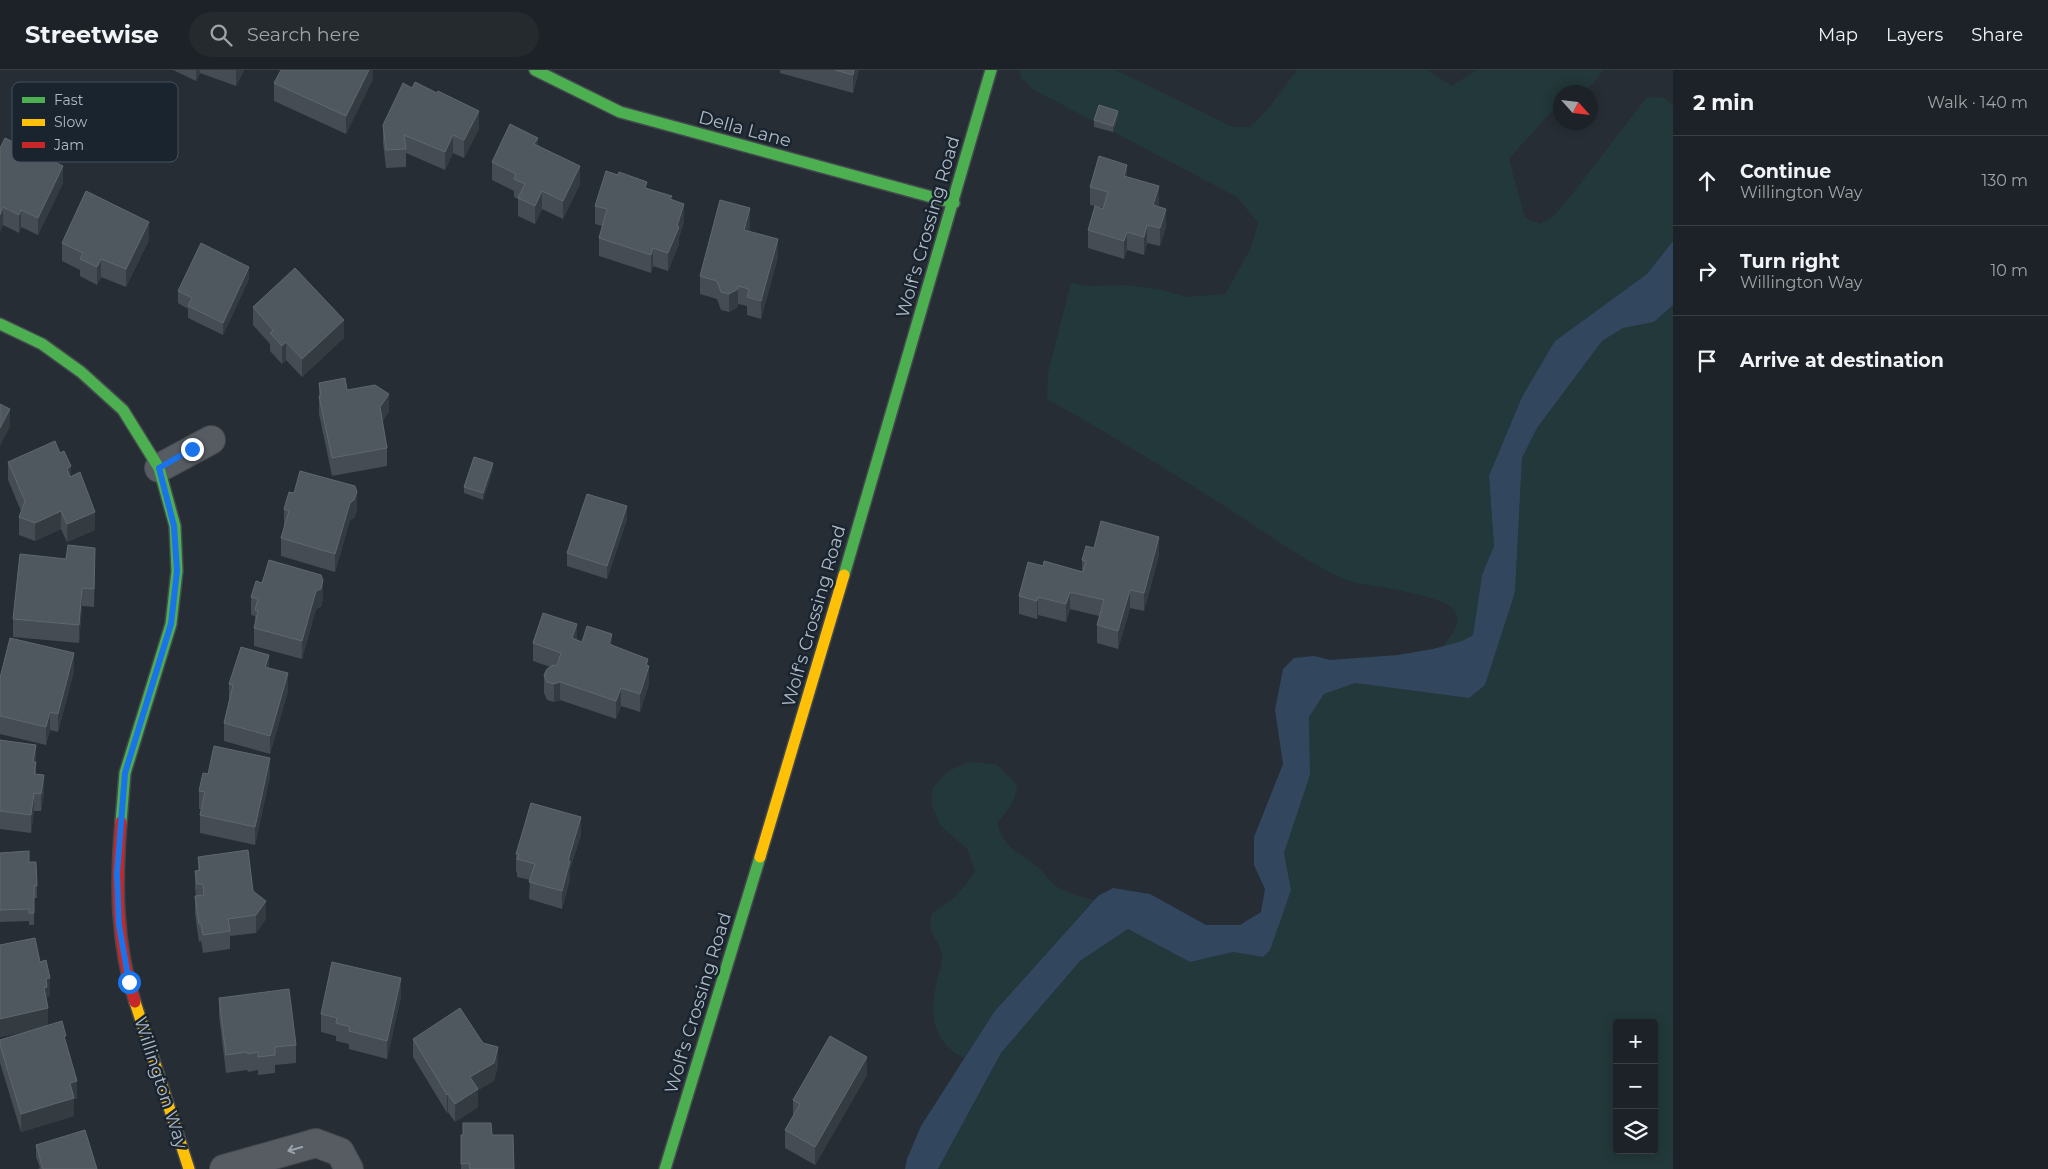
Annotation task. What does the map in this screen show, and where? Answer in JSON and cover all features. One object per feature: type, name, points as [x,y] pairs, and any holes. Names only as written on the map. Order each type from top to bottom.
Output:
[{"type":"street","name":"Della Lane","points":[[535,70],[620,112],[954,203]]},
{"type":"street","name":"Wolf's Crossing Road","points":[[665,1169],[744,914],[954,203],[991,70]]},
{"type":"street","name":"Willington Way","points":[[0,324],[42,344],[81,372],[123,410],[159,468],[174,526],[177,571],[171,624],[125,773],[117,874],[119,925],[129,982],[189,1169]]},
{"type":"street","points":[[159,468],[211,440]]},
{"type":"street","points":[[224,1169],[316,1143],[340,1152],[349,1169]]},
{"type":"green space","points":[[1020,70],[1116,70],[1233,127],[1250,127],[1267,110],[1297,70],[1427,70],[1452,86],[1476,70],[1603,70],[1591,85],[1553,85],[1553,110],[1509,159],[1525,218],[1541,224],[1555,215],[1566,202],[1647,97],[1664,98],[1673,105],[1673,241],[1647,274],[1555,341],[1489,476],[1494,546],[1482,575],[1473,635],[1462,641],[1443,646],[1453,632],[1457,616],[1452,608],[1441,601],[1425,596],[1353,582],[1327,571],[1140,453],[1047,399],[1048,372],[1071,283],[1086,286],[1127,285],[1163,290],[1186,297],[1225,294],[1251,248],[1258,223],[1237,197],[1034,90],[1021,78]]},
{"type":"green space","points":[[1673,305],[1673,1169],[938,1169],[1001,1053],[1080,961],[1128,929],[1190,962],[1233,952],[1263,957],[1291,890],[1284,853],[1310,775],[1309,717],[1324,694],[1355,683],[1468,698],[1515,593],[1522,458],[1537,428],[1602,341],[1623,328],[1654,322]]},
{"type":"green space","points":[[969,762],[996,764],[1017,784],[1011,805],[997,823],[1007,844],[1042,871],[1056,886],[1071,894],[1094,900],[994,1012],[964,1058],[944,1043],[935,1024],[933,1003],[942,958],[932,931],[931,921],[932,913],[956,895],[975,871],[967,849],[940,825],[931,804],[932,789],[948,771]]},
{"type":"water","points":[[1673,241],[1673,305],[1654,322],[1623,328],[1602,341],[1537,428],[1522,458],[1515,592],[1485,685],[1469,698],[1355,683],[1324,694],[1309,717],[1310,775],[1284,853],[1291,890],[1270,950],[1263,957],[1233,952],[1190,962],[1128,929],[1080,961],[1001,1053],[938,1169],[905,1169],[907,1159],[921,1126],[994,1012],[1098,896],[1113,888],[1150,894],[1206,925],[1240,925],[1261,912],[1265,889],[1254,865],[1254,837],[1283,764],[1275,710],[1283,669],[1294,658],[1314,656],[1330,660],[1398,655],[1433,649],[1462,641],[1473,635],[1482,575],[1494,546],[1489,476],[1522,397],[1555,341],[1647,274]]},
{"type":"building","points":[[281,70],[369,70],[346,116],[274,83]]},
{"type":"building","points":[[835,70],[854,70],[853,75]]},
{"type":"building","points":[[415,82],[479,111],[464,140],[453,135],[445,152],[404,135],[406,149],[386,150],[383,125],[403,83],[412,88]]},
{"type":"building","points":[[1099,105],[1118,111],[1113,126],[1094,120]]},
{"type":"building","points":[[510,124],[538,138],[534,144],[580,166],[563,201],[542,191],[535,206],[518,198],[525,184],[514,179],[516,174],[492,162]]},
{"type":"building","points":[[5,138],[12,141],[12,162],[55,162],[63,166],[38,218],[21,210],[19,215],[3,207],[0,215],[0,148]]},
{"type":"building","points":[[1099,156],[1127,165],[1124,176],[1159,186],[1153,205],[1166,209],[1160,228],[1147,225],[1144,237],[1127,232],[1124,241],[1088,230],[1095,206],[1103,209],[1108,192],[1090,187]]},
{"type":"building","points":[[606,171],[618,175],[619,172],[647,182],[645,188],[672,196],[670,199],[684,204],[677,226],[679,227],[668,253],[653,248],[651,255],[599,238],[607,209],[595,206]]},
{"type":"building","points":[[86,191],[149,222],[126,269],[101,259],[97,267],[80,259],[83,253],[62,243]]},
{"type":"building","points":[[720,200],[750,208],[744,230],[778,239],[761,301],[747,297],[749,289],[738,286],[738,289],[729,294],[721,292],[717,281],[700,276]]},
{"type":"building","points":[[201,243],[249,267],[223,323],[188,306],[192,298],[178,291]]},
{"type":"building","points":[[295,268],[344,320],[302,359],[286,342],[282,346],[270,333],[273,330],[253,307]]},
{"type":"building","points":[[345,378],[347,390],[375,385],[389,394],[380,407],[387,448],[332,458],[319,396],[321,396],[319,383]]},
{"type":"building","points":[[0,404],[10,409],[0,428]]},
{"type":"building","points":[[55,441],[60,453],[64,451],[71,466],[67,469],[70,477],[80,472],[95,512],[67,524],[61,511],[35,523],[19,517],[25,501],[8,462]]},
{"type":"building","points":[[474,457],[493,463],[483,493],[464,487]]},
{"type":"building","points":[[300,471],[355,486],[357,492],[354,500],[350,503],[335,554],[281,538],[289,511],[284,509],[289,492],[294,493]]},
{"type":"building","points":[[587,494],[627,506],[607,566],[567,553]]},
{"type":"building","points":[[1101,521],[1159,537],[1144,593],[1130,590],[1118,631],[1097,625],[1104,600],[1070,592],[1066,604],[1038,597],[1037,601],[1019,596],[1028,562],[1043,566],[1044,561],[1083,572],[1086,561],[1082,560],[1086,546],[1094,548]]},
{"type":"building","points":[[68,545],[95,548],[94,589],[82,588],[79,625],[13,619],[20,554],[66,559]]},
{"type":"building","points":[[269,560],[321,575],[323,580],[321,589],[316,591],[302,641],[254,628],[258,611],[255,610],[258,599],[251,597],[256,581],[262,583]]},
{"type":"building","points":[[543,613],[577,624],[572,638],[582,642],[587,626],[612,634],[609,644],[648,659],[646,665],[649,666],[640,694],[621,688],[616,701],[560,682],[554,684],[547,682],[544,675],[547,669],[553,665],[557,666],[561,653],[533,643]]},
{"type":"building","points":[[10,638],[74,653],[58,714],[50,712],[46,727],[0,716],[0,678]]},
{"type":"building","points":[[241,647],[269,655],[265,667],[288,673],[270,736],[224,723],[233,685],[229,684]]},
{"type":"building","points":[[0,740],[36,745],[33,762],[36,762],[34,774],[44,775],[41,794],[34,793],[31,815],[0,811]]},
{"type":"building","points":[[214,746],[270,758],[255,827],[200,815],[205,792],[199,791],[203,773],[208,774]]},
{"type":"building","points":[[531,803],[581,817],[568,861],[570,861],[562,891],[529,882],[535,864],[517,859],[519,854],[516,854]]},
{"type":"building","points":[[248,850],[253,891],[266,901],[256,915],[228,919],[230,931],[203,935],[201,924],[199,924],[195,896],[204,895],[203,884],[197,884],[195,871],[200,870],[198,857]]},
{"type":"building","points":[[29,851],[29,862],[36,862],[37,886],[34,886],[34,913],[29,913],[29,909],[0,910],[0,853]]},
{"type":"building","points":[[35,938],[40,962],[46,960],[50,978],[46,979],[47,987],[44,988],[48,1008],[0,1019],[0,945]]},
{"type":"building","points":[[332,962],[401,978],[387,1041],[349,1031],[350,1027],[336,1023],[337,1018],[321,1014]]},
{"type":"building","points":[[289,989],[296,1045],[275,1047],[275,1055],[258,1057],[258,1052],[248,1054],[247,1052],[226,1055],[219,998]]},
{"type":"building","points":[[460,1008],[483,1043],[498,1047],[494,1063],[470,1077],[478,1089],[455,1104],[447,1095],[413,1039]]},
{"type":"building","points":[[62,1021],[66,1036],[64,1036],[77,1081],[70,1083],[74,1098],[21,1114],[0,1040]]},
{"type":"building","points":[[830,1036],[867,1057],[815,1147],[785,1130],[800,1104],[793,1100]]},
{"type":"building","points":[[463,1123],[491,1123],[492,1135],[513,1135],[514,1169],[470,1169],[469,1163],[461,1164]]},
{"type":"building","points":[[85,1130],[97,1169],[43,1169],[36,1145]]},
{"type":"traffic: fast","points":[[535,70],[620,112],[954,203]]},
{"type":"traffic: fast","points":[[844,575],[991,70]]},
{"type":"traffic: fast","points":[[0,324],[42,344],[81,372],[123,410],[159,468],[175,526],[177,571],[171,624],[125,773],[121,822]]},
{"type":"traffic: fast","points":[[665,1169],[760,857]]},
{"type":"traffic: slow","points":[[760,857],[844,575]]},
{"type":"traffic: slow","points":[[135,1002],[189,1169]]},
{"type":"traffic: jam","points":[[121,822],[118,868],[119,913],[124,958],[135,1002]]},
{"type":"route","points":[[129,982],[119,925],[117,874],[125,773],[171,624],[177,571],[174,526],[159,468],[192,449]]}]
